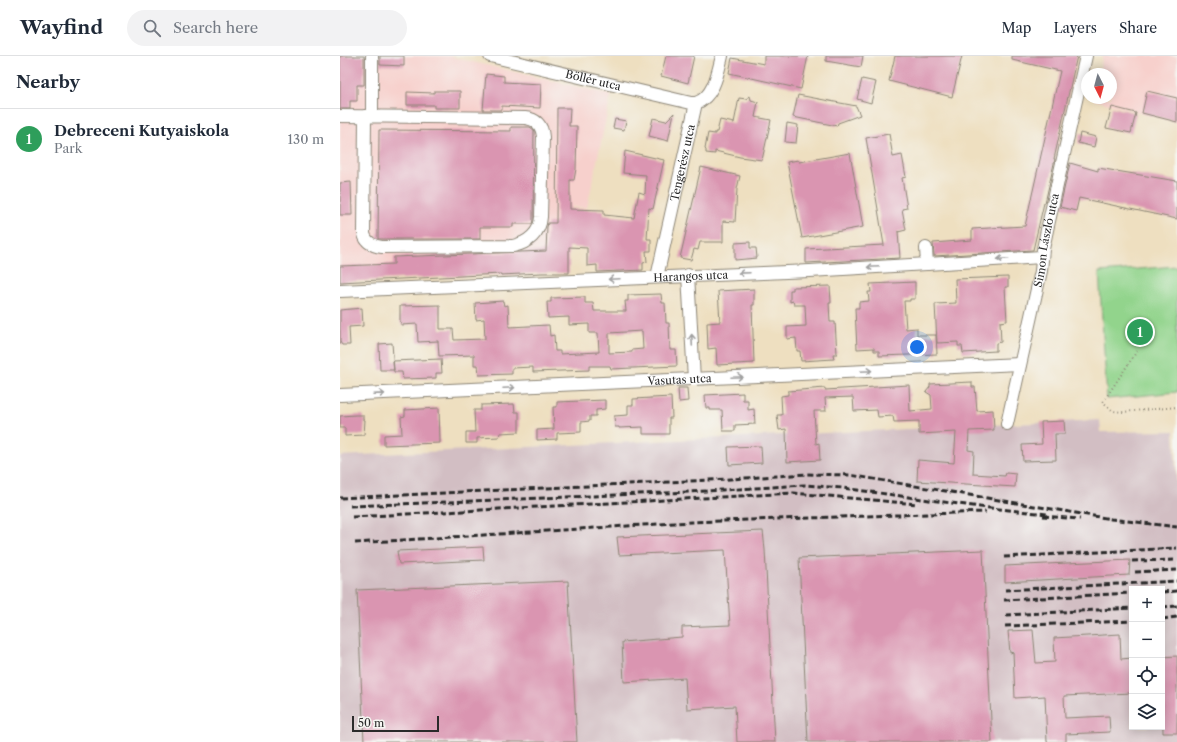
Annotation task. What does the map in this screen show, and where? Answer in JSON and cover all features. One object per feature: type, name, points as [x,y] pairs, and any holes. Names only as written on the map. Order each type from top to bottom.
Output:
[{"type":"street","points":[[340,116],[369,116],[525,118],[535,120],[541,129],[542,137],[542,217],[537,231],[527,241],[513,246],[382,247],[375,246],[366,240],[364,234],[369,116],[372,56]]},
{"type":"street","name":"Böllér utca","points":[[490,56],[511,58],[690,103],[696,103]]},
{"type":"street","points":[[696,103],[701,102],[708,94],[714,83],[722,56]]},
{"type":"street","name":"Simon László utca","points":[[1007,424],[1041,271],[1046,230],[1086,56]]},
{"type":"street","name":"Tengerész utca","points":[[657,277],[696,103]]},
{"type":"street","points":[[926,248],[927,264]]},
{"type":"street","name":"Harangos utca","points":[[340,291],[810,271],[1042,257]]},
{"type":"street","points":[[688,276],[694,379]]},
{"type":"street","name":"Vasutas utca","points":[[340,395],[1020,364]]},
{"type":"path","points":[[1137,351],[1104,402],[1113,411],[1118,412],[1177,407]]},
{"type":"shaded area","points":[[340,56],[448,56],[611,95],[587,208],[570,207],[569,273],[501,274],[340,282]]},
{"type":"shaded area","points":[[1103,56],[1177,56],[1177,122],[1109,104],[1117,104],[1117,68],[1100,68]]},
{"type":"shaded area","points":[[1100,420],[1101,432],[1174,431],[1177,495],[1177,742],[340,742],[340,456]]},
{"type":"green space","points":[[1177,266],[1177,392],[1107,399],[1099,272]]},
{"type":"building","points":[[340,56],[364,56],[364,85],[357,85],[357,101],[350,101],[350,109],[340,109]]},
{"type":"building","points":[[380,56],[404,56],[404,66],[380,65]]},
{"type":"building","points":[[666,56],[694,56],[688,83],[661,76]]},
{"type":"building","points":[[764,56],[808,56],[801,89],[729,73],[732,58],[764,64]]},
{"type":"building","points":[[826,56],[863,56],[861,67],[826,61]]},
{"type":"building","points":[[895,56],[962,56],[952,97],[889,81]]},
{"type":"building","points":[[1012,56],[1077,56],[1055,159],[1033,250],[934,256],[933,243],[972,240],[972,229],[1025,226],[1060,71],[1012,60]]},
{"type":"building","points":[[486,74],[504,76],[504,82],[541,84],[540,108],[502,106],[502,110],[483,110]]},
{"type":"building","points":[[862,79],[876,82],[871,103],[857,99]]},
{"type":"building","points":[[434,91],[460,91],[460,108],[434,108],[434,105],[407,105],[407,92],[434,93]]},
{"type":"building","points":[[1147,91],[1177,98],[1177,122],[1142,113]]},
{"type":"building","points":[[798,95],[856,106],[860,115],[838,123],[837,126],[793,117]]},
{"type":"building","points":[[750,96],[751,100],[758,102],[755,117],[771,120],[762,160],[715,151],[715,154],[706,153],[705,149],[708,133],[715,134],[715,132],[717,132],[720,120],[734,123],[739,98],[746,99]]},
{"type":"building","points":[[1112,107],[1136,113],[1131,133],[1106,128]]},
{"type":"building","points":[[557,108],[570,108],[569,126],[577,126],[576,169],[574,180],[570,180],[570,209],[604,210],[604,215],[634,218],[639,192],[645,194],[646,175],[623,173],[625,151],[664,160],[653,209],[649,208],[647,239],[651,239],[651,251],[646,251],[647,262],[643,263],[643,270],[597,272],[597,265],[587,266],[587,248],[569,247],[569,273],[501,274],[340,282],[340,266],[394,264],[394,257],[546,251],[548,223],[556,223]]},
{"type":"building","points":[[674,113],[668,141],[649,136],[653,118],[666,121]]},
{"type":"building","points":[[615,119],[626,121],[624,130],[613,128]]},
{"type":"building","points":[[787,123],[798,125],[796,143],[785,142]]},
{"type":"building","points":[[511,127],[530,127],[534,130],[532,224],[513,224],[513,227],[480,227],[480,239],[378,239],[379,130],[511,131]]},
{"type":"building","points":[[1080,133],[1096,137],[1094,147],[1078,143]]},
{"type":"building","points":[[889,134],[893,157],[902,155],[906,177],[902,178],[907,208],[902,209],[906,230],[898,232],[900,258],[806,263],[806,249],[884,245],[866,138]]},
{"type":"building","points":[[850,153],[863,227],[802,238],[787,162],[798,160],[799,162]]},
{"type":"building","points":[[1070,163],[1098,171],[1098,168],[1177,181],[1177,219],[1079,198],[1076,211],[1060,207]]},
{"type":"building","points":[[701,167],[740,176],[737,189],[735,222],[723,221],[723,242],[700,242],[698,250],[694,249],[691,260],[680,258]]},
{"type":"building","points":[[351,182],[352,215],[340,215],[340,183]]},
{"type":"building","points":[[750,242],[750,248],[756,248],[757,258],[735,260],[735,243]]},
{"type":"building","points":[[1008,277],[1008,287],[1005,287],[1007,321],[1000,322],[1001,342],[996,343],[996,351],[963,353],[962,346],[958,346],[958,342],[937,343],[935,304],[956,303],[955,279]]},
{"type":"building","points":[[915,282],[915,299],[904,301],[906,329],[917,328],[917,335],[936,335],[937,354],[879,356],[879,351],[874,351],[874,348],[857,349],[855,308],[859,308],[859,302],[869,301],[868,292],[871,292],[870,284]]},
{"type":"building","points":[[830,286],[830,322],[835,322],[837,354],[833,354],[834,359],[801,361],[800,351],[797,351],[796,338],[787,339],[787,327],[806,326],[805,305],[794,305],[793,301],[790,302],[790,290],[793,290],[793,287]]},
{"type":"building","points":[[754,289],[754,305],[752,305],[754,363],[717,365],[716,348],[708,349],[707,323],[720,322],[718,291]]},
{"type":"building","points":[[661,294],[662,303],[665,303],[666,323],[669,323],[670,350],[676,350],[677,366],[611,369],[610,366],[589,366],[589,370],[533,372],[533,367],[512,368],[512,374],[479,375],[478,365],[474,365],[474,355],[439,356],[438,341],[418,342],[417,324],[401,325],[400,322],[400,306],[440,305],[440,329],[453,329],[454,340],[485,339],[484,319],[476,320],[475,303],[503,301],[504,306],[508,305],[509,327],[549,325],[550,336],[554,335],[555,351],[560,351],[560,354],[599,352],[598,333],[589,333],[589,324],[569,325],[569,317],[548,318],[547,302],[551,302],[551,298],[585,297],[585,303],[593,303],[594,311],[626,311],[625,301],[628,301],[628,295]],"holes":[[[642,331],[643,349],[632,350],[632,352],[609,353],[609,333]]]},
{"type":"building","points":[[362,308],[363,326],[349,327],[350,345],[342,345],[340,342],[340,310]]},
{"type":"building","points":[[392,343],[394,370],[380,370],[379,344]]},
{"type":"building","points":[[441,359],[442,373],[436,373],[436,378],[403,379],[402,372],[394,372],[393,361]]},
{"type":"building","points":[[972,382],[972,387],[975,387],[977,411],[993,410],[994,430],[969,431],[968,450],[974,451],[973,474],[1005,476],[1006,473],[1016,474],[1015,487],[917,481],[918,460],[954,463],[956,432],[919,434],[919,421],[894,422],[893,416],[878,417],[877,410],[854,411],[853,397],[825,398],[826,411],[814,411],[816,444],[819,443],[820,460],[787,462],[786,429],[779,430],[777,415],[782,415],[781,396],[788,395],[788,391],[909,385],[910,411],[932,409],[931,395],[926,392],[930,387],[930,384]]},
{"type":"building","points":[[678,388],[687,388],[688,401],[679,402]]},
{"type":"building","points":[[743,393],[743,400],[748,400],[748,410],[754,409],[755,424],[735,425],[735,431],[723,431],[722,410],[710,410],[710,408],[706,408],[705,395]]},
{"type":"building","points":[[671,397],[672,418],[669,418],[669,434],[643,434],[643,427],[615,427],[614,416],[628,415],[628,405],[633,405],[633,399]]},
{"type":"building","points":[[605,400],[605,409],[596,410],[596,416],[590,416],[590,421],[581,422],[581,432],[557,433],[557,439],[537,440],[537,430],[554,429],[553,407],[557,407],[557,402]]},
{"type":"building","points":[[514,404],[515,412],[519,412],[519,432],[500,433],[499,437],[477,438],[477,443],[466,443],[466,432],[475,432],[474,410],[481,410],[481,405]]},
{"type":"building","points":[[439,408],[440,443],[384,445],[384,435],[402,434],[401,417],[405,416],[405,410]]},
{"type":"building","points":[[363,415],[363,420],[365,420],[364,435],[345,436],[345,428],[340,428],[340,416]]},
{"type":"building","points":[[1064,421],[1065,434],[1055,434],[1056,460],[1023,461],[1022,445],[1042,444],[1041,422]]},
{"type":"building","points":[[761,446],[762,463],[729,465],[728,447]]},
{"type":"building","points":[[763,531],[775,742],[737,742],[735,706],[687,709],[685,678],[624,682],[622,642],[682,637],[682,627],[730,625],[725,550],[619,555],[617,537]]},
{"type":"building","points":[[483,547],[484,560],[399,564],[397,551]]},
{"type":"building","points":[[983,550],[992,742],[808,742],[799,558]]},
{"type":"building","points":[[1130,560],[1129,575],[1005,582],[1005,566]]},
{"type":"building","points":[[568,581],[577,742],[364,742],[357,590]]},
{"type":"building","points":[[1033,630],[1036,663],[1055,662],[1054,638],[1120,634],[1121,659],[1129,658],[1129,693],[1064,696],[1065,718],[1109,716],[1110,732],[1066,734],[1066,742],[1047,742],[1045,696],[1015,698],[1013,652],[1010,653],[1008,631]]},
{"type":"building","points":[[1177,656],[1177,733],[1163,733],[1163,730],[1165,730],[1165,657]]},
{"type":"railway","points":[[340,498],[807,474],[850,475],[1111,519],[1177,527]]},
{"type":"railway","points":[[350,506],[689,492],[805,485],[843,488],[980,507],[1047,514]]},
{"type":"railway","points":[[352,517],[794,493],[917,504]]},
{"type":"railway","points":[[355,543],[691,522],[986,512]]},
{"type":"railway","points":[[1043,516],[1080,519]]},
{"type":"railway","points":[[1004,557],[1177,548]]},
{"type":"railway","points":[[1132,561],[1177,560]]},
{"type":"railway","points":[[1135,572],[1177,570]]},
{"type":"railway","points":[[1005,590],[1177,581]]},
{"type":"railway","points":[[1165,592],[1177,591]]},
{"type":"railway","points":[[1004,600],[1129,593]]},
{"type":"railway","points":[[1165,607],[1177,606]]},
{"type":"railway","points":[[1006,615],[1129,608]]},
{"type":"railway","points":[[1165,619],[1177,617]]},
{"type":"railway","points":[[1005,626],[1129,621]]},
{"type":"place","name":"Debreceni Kutyaiskola","points":[[1140,332]]}]
